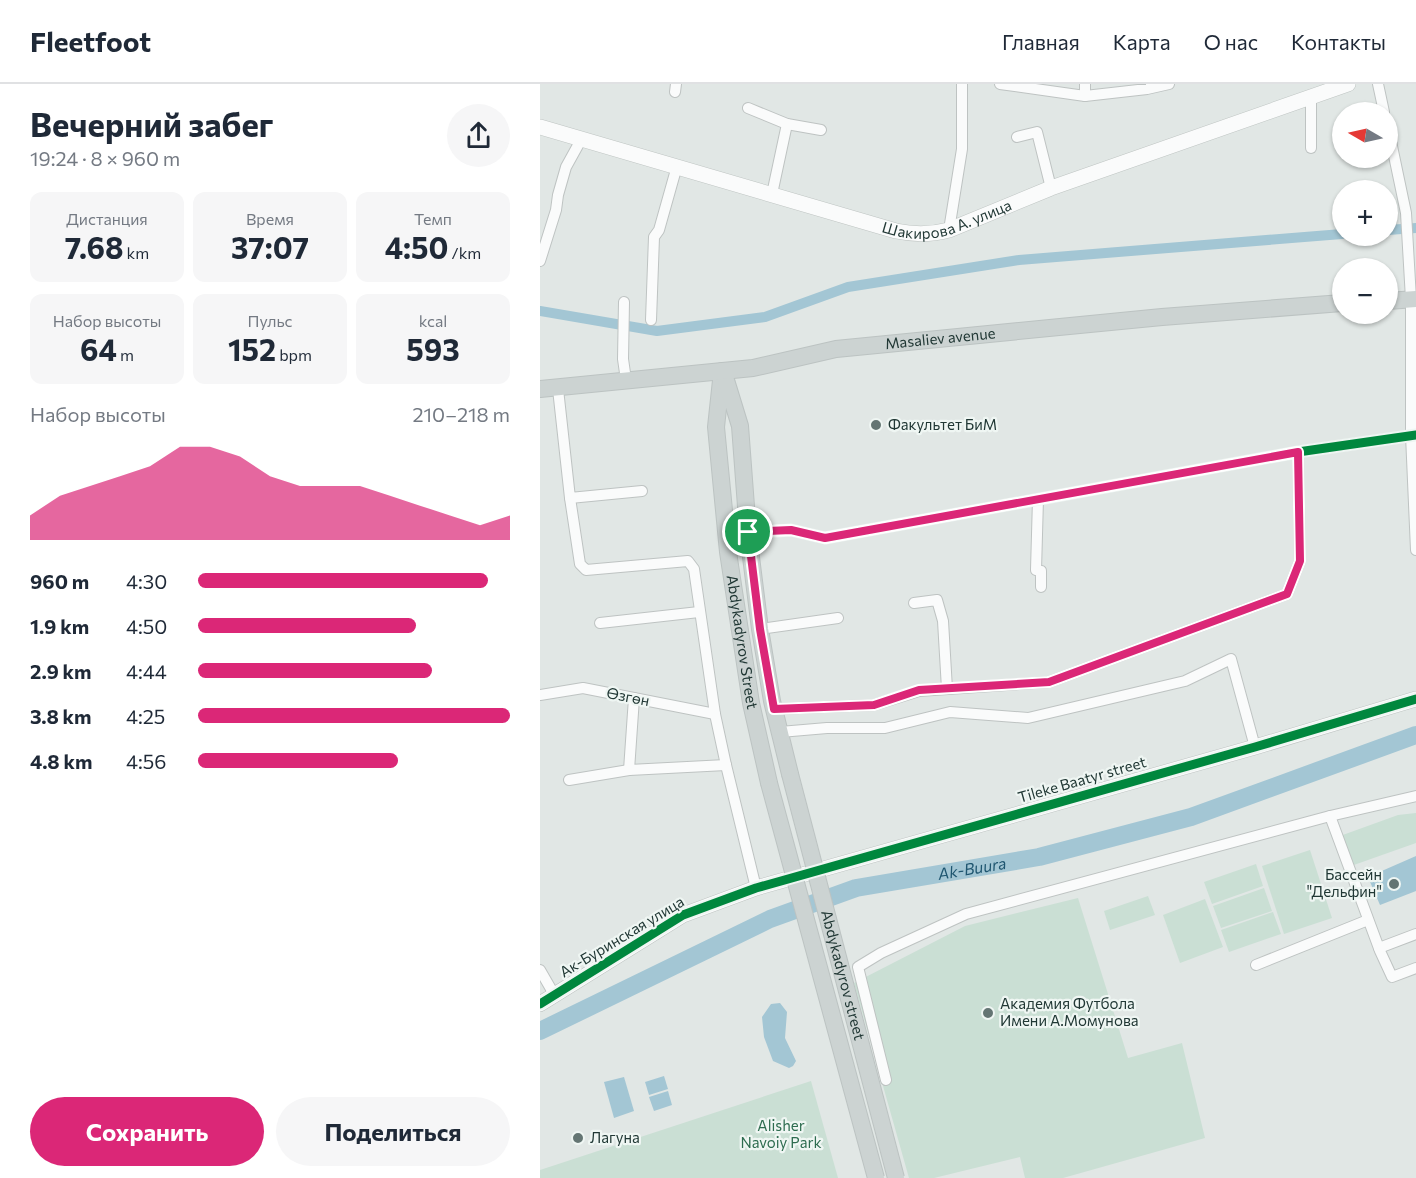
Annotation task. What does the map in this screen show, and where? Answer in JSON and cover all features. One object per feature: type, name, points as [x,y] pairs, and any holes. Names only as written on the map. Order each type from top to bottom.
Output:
[{"type":"main road","points":[[1398,300],[1413,299]]},
{"type":"main road","name":"Masaliev avenue","points":[[540,389],[558,389],[777,364],[836,349],[1162,316],[1332,304]]},
{"type":"main road","name":"Abdykadyrov Street","points":[[722,371],[740,426],[748,532],[760,629],[774,709],[790,774]]},
{"type":"main road","name":"Abdykadyrov Street","points":[[722,371],[716,427],[728,552],[751,703],[769,783]]},
{"type":"main road","name":"Abdykadyrov street","points":[[790,774],[896,1178]]},
{"type":"main road","name":"Abdykadyrov street","points":[[769,783],[876,1178]]},
{"type":"street","points":[[949,230],[962,149],[962,84]]},
{"type":"street","points":[[1000,84],[1085,96],[1147,89],[1169,84]]},
{"type":"street","points":[[1085,84],[1085,96]]},
{"type":"street","name":"Шакирова А. улица","points":[[540,127],[896,231],[914,235],[933,234],[949,230],[1051,188],[1348,84]]},
{"type":"street","points":[[1378,84],[1382,102]]},
{"type":"street","points":[[1311,96],[1311,148]]},
{"type":"street","points":[[748,108],[787,124],[821,130]]},
{"type":"street","points":[[772,194],[787,124]]},
{"type":"street","points":[[1017,137],[1037,132],[1051,188]]},
{"type":"street","points":[[540,261],[556,210],[566,167],[582,138]]},
{"type":"street","points":[[651,320],[654,237],[659,230],[677,166]]},
{"type":"street","points":[[1398,167],[1410,215],[1408,238],[1413,299],[1416,550]]},
{"type":"street","points":[[624,302],[622,326],[626,380]]},
{"type":"street","points":[[558,389],[580,564],[586,570],[688,561],[694,569],[716,714],[756,888]]},
{"type":"street","points":[[748,532],[791,530],[825,538],[1298,452],[1414,435]]},
{"type":"street","points":[[774,709],[874,705],[919,690],[1049,682],[1287,594],[1300,561],[1298,452]]},
{"type":"street","points":[[570,498],[642,491]]},
{"type":"street","points":[[1038,500],[1036,570],[1041,571],[1041,587]]},
{"type":"street","points":[[914,603],[937,600],[943,621],[947,689]]},
{"type":"street","points":[[600,622],[699,612]]},
{"type":"street","points":[[760,629],[838,618]]},
{"type":"street","points":[[780,732],[827,728],[885,728],[950,712],[1028,718],[1185,681],[1231,659],[1255,747]]},
{"type":"street","name":"Өзгөн","points":[[540,695],[583,688],[716,714]]},
{"type":"street","points":[[629,770],[634,698]]},
{"type":"street","name":"Tileke Baatyr street","points":[[756,888],[1255,747],[1416,699]]},
{"type":"street","points":[[569,780],[629,770],[726,765]]},
{"type":"street","points":[[886,1080],[858,967],[874,958],[966,914],[1330,816],[1416,796]]},
{"type":"street","points":[[1330,816],[1378,948],[1392,977],[1416,968]]},
{"type":"street","name":"Ак-Буринская улица","points":[[540,1004],[683,915],[756,888]]},
{"type":"street","points":[[1256,965],[1368,920]]},
{"type":"street","points":[[1378,948],[1416,934]]},
{"type":"street","points":[[540,970],[555,996]]},
{"type":"green space","points":[[1416,813],[1416,843],[1351,866],[1340,836],[1398,815]]},
{"type":"green space","points":[[1310,850],[1332,918],[1284,934],[1262,866]]},
{"type":"green space","points":[[1256,864],[1263,886],[1212,904],[1204,882]]},
{"type":"green space","points":[[1264,888],[1272,911],[1221,928],[1213,906]]},
{"type":"green space","points":[[1148,896],[1155,915],[1110,930],[1104,911]]},
{"type":"green space","name":"Академия Футбола Имени А.Момунова","points":[[1078,898],[1128,1058],[1182,1043],[1205,1138],[1063,1178],[1025,1178],[1020,1157],[934,1178],[909,1178],[854,983],[965,926]]},
{"type":"green space","points":[[1205,899],[1223,947],[1180,963],[1163,915]]},
{"type":"green space","points":[[1273,912],[1281,934],[1229,952],[1221,930]]},
{"type":"green space","name":"Alisher Navoiy Park","points":[[811,1081],[838,1178],[540,1178],[540,1170]]},
{"type":"water","name":"Бассейн \"Дельфин\"","points":[[1416,856],[1416,891],[1380,905],[1368,877]]},
{"type":"water","points":[[780,1003],[787,1012],[785,1038],[796,1061],[789,1068],[773,1061],[764,1037],[762,1017],[771,1004]]},
{"type":"water","points":[[664,1076],[668,1089],[649,1095],[645,1082]]},
{"type":"water","points":[[624,1077],[634,1111],[614,1118],[604,1082]]},
{"type":"water","points":[[668,1091],[672,1105],[654,1111],[649,1097]]},
{"type":"waterway","points":[[1398,229],[1416,228]]},
{"type":"waterway","points":[[540,311],[657,331],[765,317],[848,287],[1019,260],[1332,235]]},
{"type":"waterway","name":"Ak-Buura","points":[[540,1031],[770,919],[856,888],[1039,857],[1191,817],[1416,735]]},
{"type":"cycle path","points":[[748,533],[791,530],[825,538],[1298,452],[1416,435]]},
{"type":"cycle path","points":[[540,1004],[683,915],[756,888],[1255,747],[1416,699]]},
{"type":"place","name":"Факультет БиМ","points":[[876,425]]},
{"type":"place","name":"Бассейн \"Дельфин\"","points":[[1394,884]]},
{"type":"place","name":"Академия Футбола Имени А.Момунова","points":[[988,1013]]},
{"type":"place","name":"Лагуна","points":[[578,1138]]},
{"type":"route","points":[[1298,452],[1300,561],[1287,594],[1049,682],[919,690],[874,705],[774,709],[760,629],[748,532],[791,530],[825,538],[1298,452]]}]
